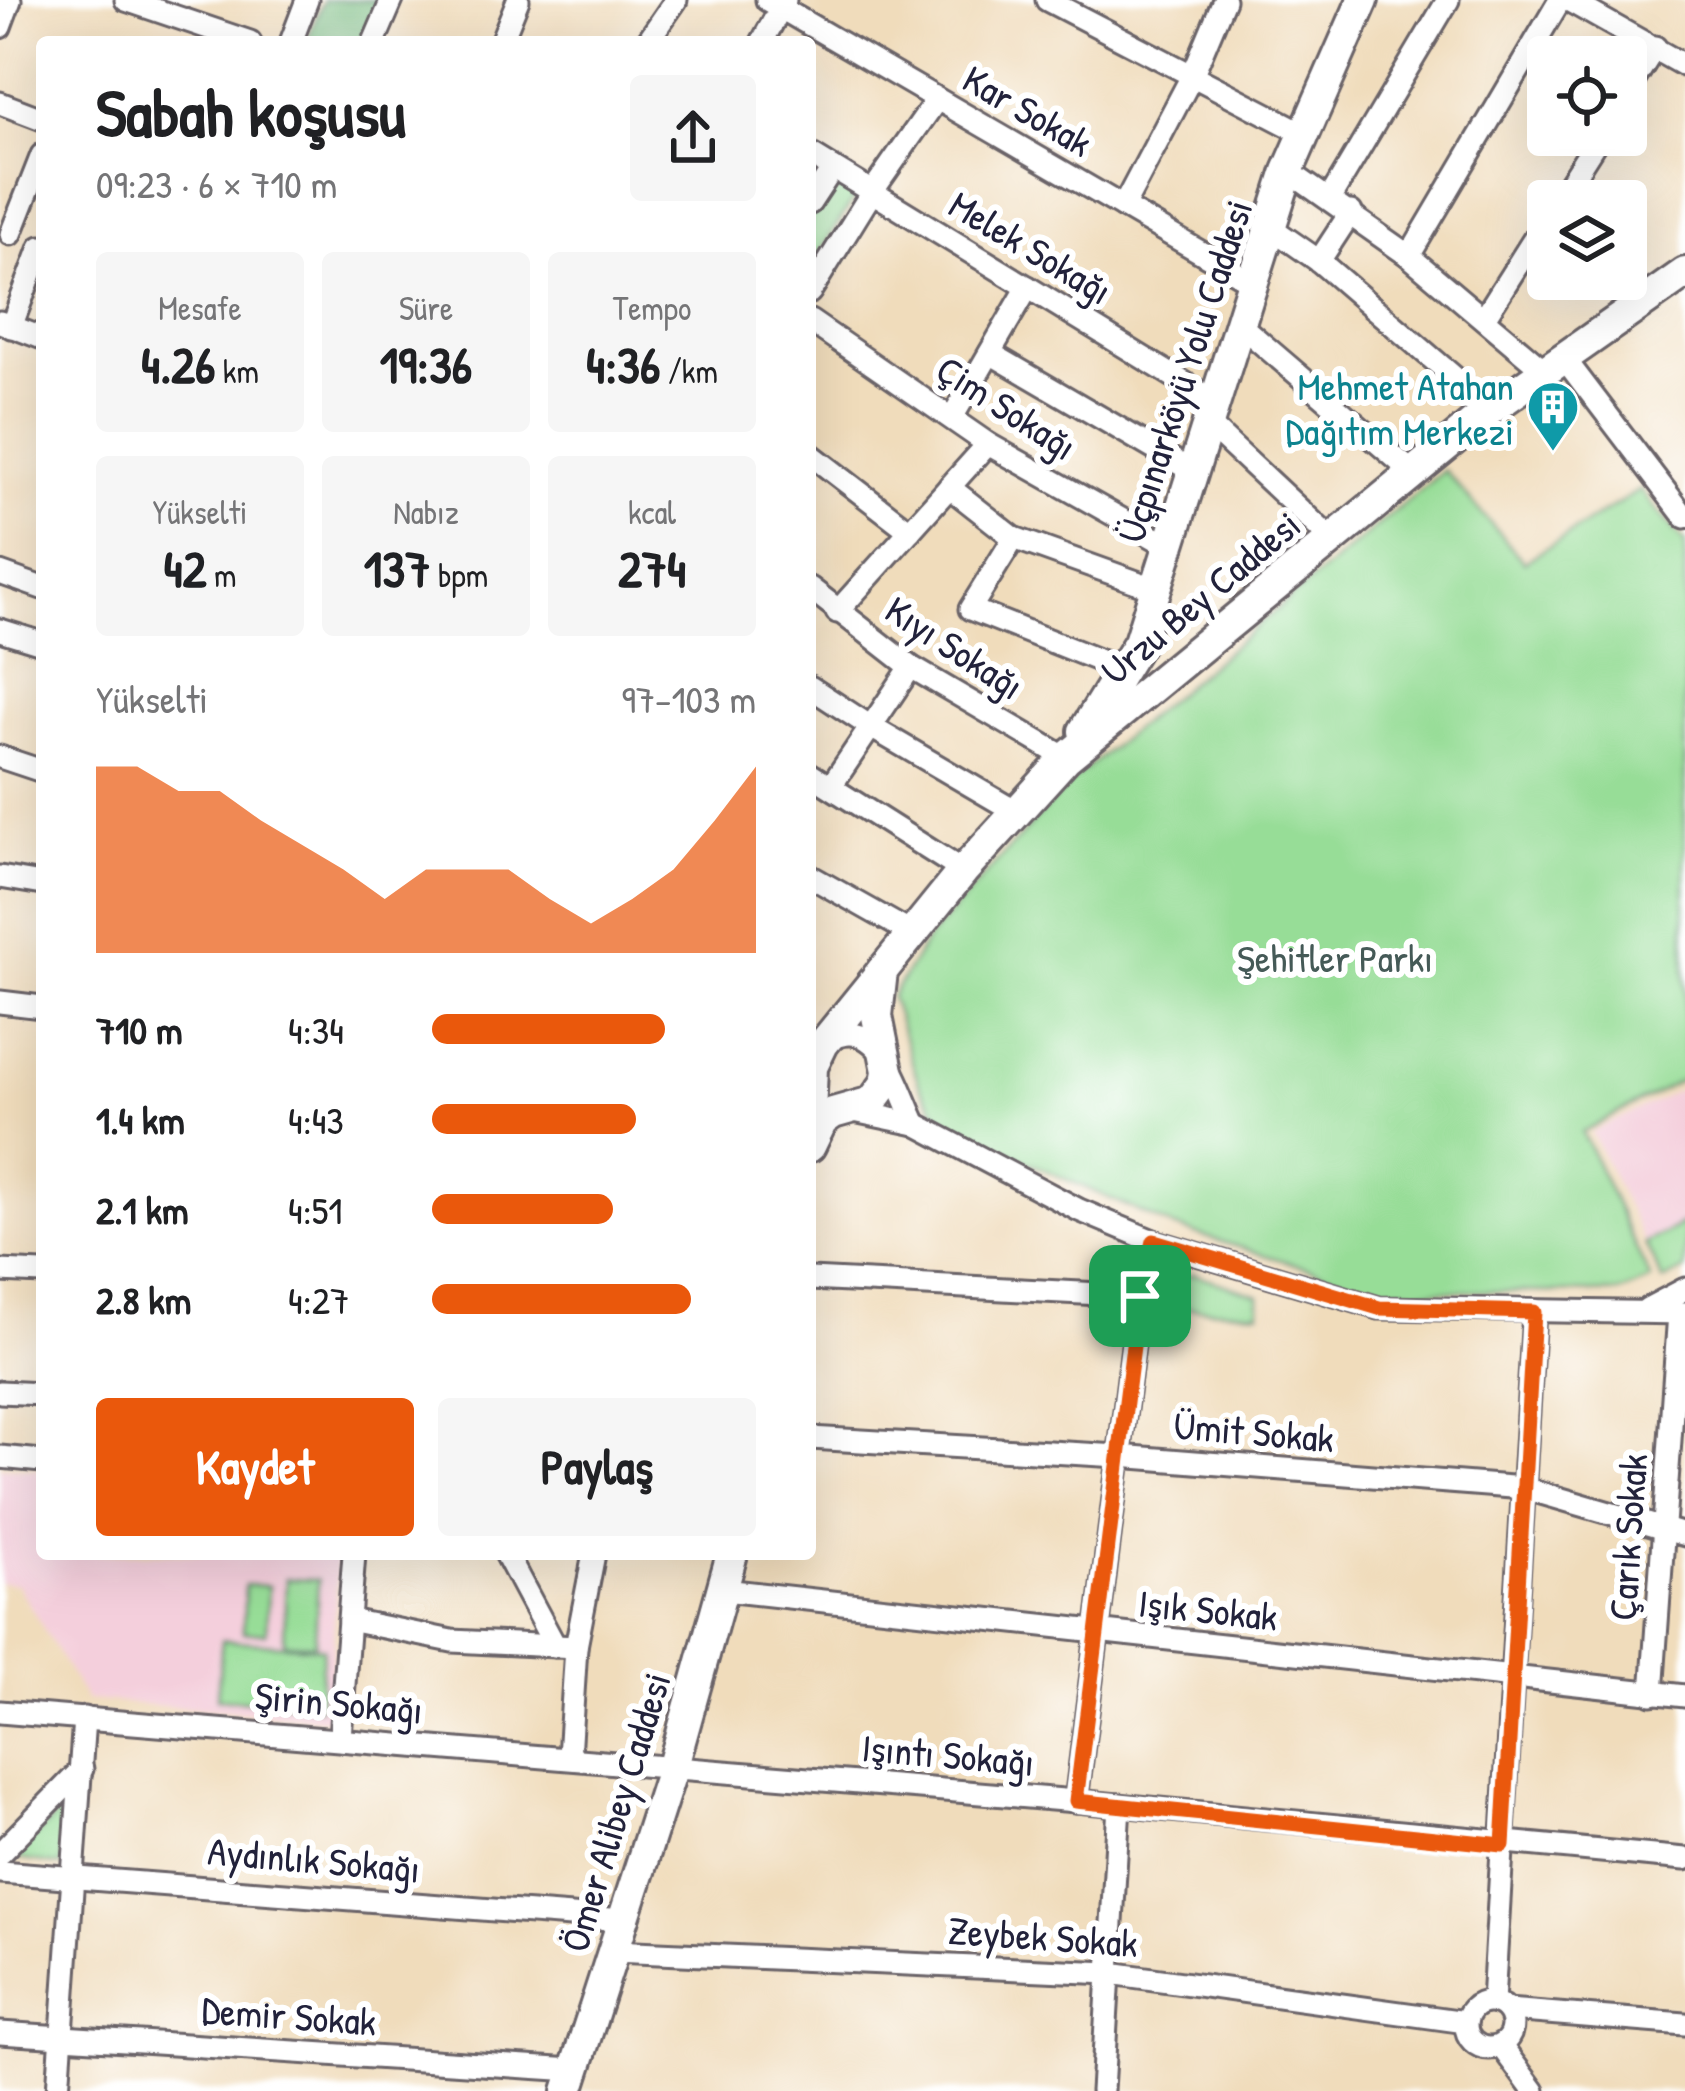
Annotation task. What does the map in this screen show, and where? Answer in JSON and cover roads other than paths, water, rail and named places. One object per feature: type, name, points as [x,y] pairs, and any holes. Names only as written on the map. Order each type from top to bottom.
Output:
[{"type":"main road","name":"Üçpınarköyü Yolu Caddesi","points":[[1066,758],[1139,642],[1288,171],[1363,0]]},
{"type":"main road","name":"Urzu Bey Caddesi","points":[[816,1063],[911,933],[1066,758],[1491,409],[1685,273]]},
{"type":"main road","points":[[816,1134],[833,1113],[872,1102],[881,1094],[888,1071],[878,1016],[882,971]]},
{"type":"main road","name":"Ömer Alibey Caddesi","points":[[571,2081],[673,1766],[731,1560]]},
{"type":"street","points":[[0,28],[10,0]]},
{"type":"street","points":[[126,0],[234,36]]},
{"type":"street","points":[[293,36],[307,0]]},
{"type":"street","points":[[377,36],[392,0]]},
{"type":"street","points":[[503,36],[518,0]]},
{"type":"street","points":[[651,36],[676,0]]},
{"type":"street","points":[[1047,0],[1303,133]]},
{"type":"street","points":[[1124,207],[1192,76],[1224,0]]},
{"type":"street","points":[[1330,199],[1448,0]]},
{"type":"street","points":[[1409,256],[1564,0],[1685,66]]},
{"type":"street","points":[[764,36],[778,2]]},
{"type":"street","name":"Kar Sokak","points":[[778,2],[1252,282]]},
{"type":"street","points":[[180,36],[187,19]]},
{"type":"street","points":[[1647,60],[1655,47]]},
{"type":"street","points":[[816,282],[937,99]]},
{"type":"street","points":[[0,103],[36,117]]},
{"type":"street","name":"Melek Sokağı","points":[[816,158],[1028,287],[1211,412],[1331,539]]},
{"type":"street","points":[[36,168],[6,232],[36,244]]},
{"type":"street","points":[[816,193],[832,168]]},
{"type":"street","points":[[1288,171],[1351,212],[1484,318],[1554,364],[1677,490],[1685,517]]},
{"type":"street","points":[[1319,261],[1351,212]]},
{"type":"street","points":[[1270,227],[1319,261],[1491,409]]},
{"type":"street","points":[[1484,318],[1527,251]]},
{"type":"street","points":[[36,260],[6,324],[36,336]]},
{"type":"street","points":[[952,416],[1028,287]]},
{"type":"street","points":[[1238,324],[1412,472]]},
{"type":"street","name":"Çim Sokağı","points":[[816,325],[988,444],[1169,546]]},
{"type":"street","points":[[989,353],[1192,471]]},
{"type":"street","points":[[837,612],[988,444]]},
{"type":"street","points":[[816,459],[910,531]]},
{"type":"street","points":[[949,487],[1014,538],[1156,589]]},
{"type":"street","points":[[1014,538],[970,609],[1123,670]]},
{"type":"street","points":[[0,573],[36,586]]},
{"type":"street","name":"Kıyı Sokağı","points":[[816,593],[911,667],[1066,758]]},
{"type":"street","points":[[0,630],[36,641]]},
{"type":"street","points":[[831,786],[911,667]]},
{"type":"street","points":[[816,691],[1018,813]]},
{"type":"street","points":[[0,757],[36,769]]},
{"type":"street","points":[[816,777],[963,871]]},
{"type":"street","points":[[0,877],[36,883]]},
{"type":"street","points":[[816,879],[911,933]]},
{"type":"street","points":[[0,1002],[36,1005]]},
{"type":"street","points":[[816,1064],[846,1034],[871,1040],[886,1059],[916,1124]]},
{"type":"street","points":[[816,1072],[827,1102],[916,1124],[1079,1210],[1154,1241],[1379,1308],[1682,1313]]},
{"type":"street","points":[[1076,1801],[1140,1296],[1154,1241]]},
{"type":"street","points":[[0,1271],[36,1273]]},
{"type":"street","points":[[816,1279],[1140,1296]]},
{"type":"street","points":[[1641,1312],[1685,1289]]},
{"type":"street","points":[[1534,1312],[1503,1845],[1500,2006],[1513,2025],[1493,2049],[1478,2046],[1468,2036],[1466,2022],[1472,2009],[1500,2006],[1685,2024]]},
{"type":"street","name":"Çarık Sokak","points":[[1652,1694],[1675,1531],[1682,1313]]},
{"type":"street","points":[[0,1392],[36,1394]]},
{"type":"street","name":"Ümit Sokak","points":[[816,1438],[1524,1488],[1675,1531]]},
{"type":"street","points":[[0,1457],[36,1460]]},
{"type":"street","points":[[340,1738],[354,1560]]},
{"type":"street","points":[[510,1560],[566,1646]]},
{"type":"street","points":[[569,1757],[566,1646],[592,1560]]},
{"type":"street","name":"Işık Sokak","points":[[724,1590],[1685,1696]]},
{"type":"street","points":[[349,1620],[452,1641],[566,1646]]},
{"type":"street","name":"Şirin Sokağı","points":[[0,1712],[673,1766]]},
{"type":"street","points":[[58,2091],[84,1718]]},
{"type":"street","name":"Işıntı Sokağı","points":[[673,1766],[1685,1859]]},
{"type":"street","points":[[0,1853],[82,1769]]},
{"type":"street","points":[[1102,2091],[1119,1805]]},
{"type":"street","name":"Aydınlık Sokağı","points":[[0,1872],[623,1920]]},
{"type":"street","name":"Zeybek Sokak","points":[[613,1951],[1110,1973],[1466,2022]]},
{"type":"street","name":"Demir Sokak","points":[[0,2033],[571,2081]]},
{"type":"street","points":[[1501,2045],[1534,2091]]},
{"type":"place","name":"Mehmet Atahan Dağıtım Merkezi","points":[[1553,453]]},
{"type":"park label","name":"Şehitler Parkı","points":[[1335,957]]}]
